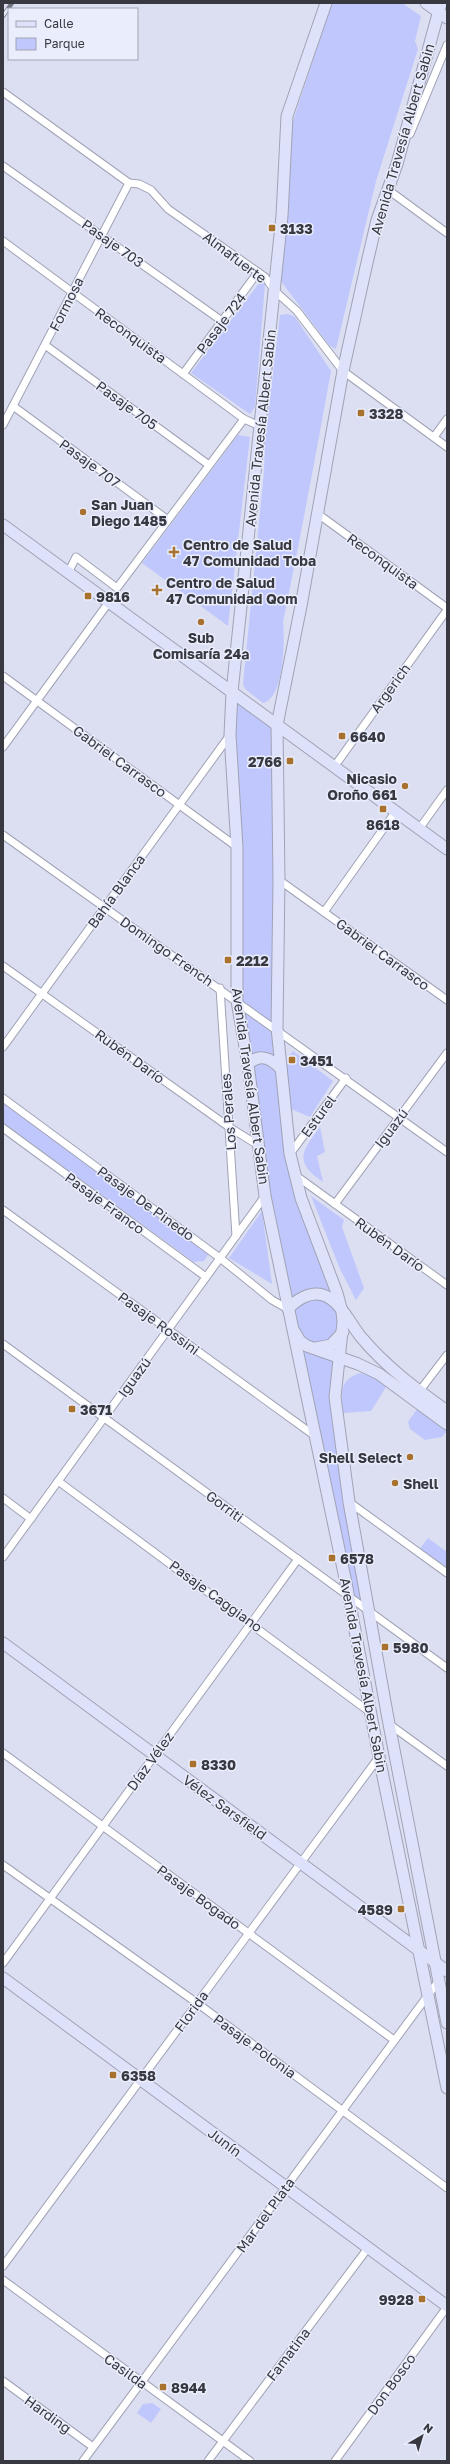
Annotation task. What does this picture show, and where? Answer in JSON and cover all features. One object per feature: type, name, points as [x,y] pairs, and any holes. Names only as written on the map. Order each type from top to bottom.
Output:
[{"type":"main road","name":"Avenida Travesía Albert Sabin","points":[[326,3],[287,116],[282,216],[275,291],[232,692],[230,735],[237,847],[237,1002],[248,1064],[265,1196],[349,1596],[379,1757],[447,2088]]},
{"type":"main road","points":[[426,3],[442,11]]},
{"type":"main road","name":"Avenida Travesía Albert Sabin","points":[[442,11],[397,164],[377,220],[343,371],[318,514],[277,725],[279,880],[277,1028],[290,1154],[294,1174],[342,1312],[343,1332],[335,1397],[349,1502],[389,1724],[447,2023]]},
{"type":"main road","points":[[3,525],[447,849]]},
{"type":"main road","points":[[248,1064],[253,1060],[264,1057],[271,1060],[281,1069]]},
{"type":"main road","points":[[288,1309],[298,1300],[316,1294],[328,1297],[376,1354],[447,1424]]},
{"type":"main road","points":[[292,1327],[300,1341],[379,1374],[447,1411]]},
{"type":"main road","points":[[315,1348],[331,1345],[343,1332]]},
{"type":"main road","name":"Vélez Sarsfield","points":[[3,1643],[447,1970]]},
{"type":"main road","name":"Junín","points":[[3,1978],[141,2079],[285,2188],[447,2306]]},
{"type":"street","points":[[397,164],[447,45]]},
{"type":"street","name":"Almafuerte","points":[[3,92],[129,183],[139,184],[151,190],[168,208],[258,272],[269,282],[275,291],[297,311],[343,371],[447,447]]},
{"type":"street","name":"Pasaje 703","points":[[3,166],[222,321]]},
{"type":"street","name":"Formosa","points":[[3,425],[129,183]]},
{"type":"street","points":[[387,189],[447,233]]},
{"type":"street","name":"Reconquista","points":[[3,241],[244,418],[260,426]]},
{"type":"street","name":"Pasaje 724","points":[[183,374],[258,272]]},
{"type":"street","name":"Pasaje 705","points":[[44,345],[209,465]]},
{"type":"street","name":"Pasaje 707","points":[[13,406],[168,520]]},
{"type":"street","points":[[68,573],[76,557],[117,588],[244,418]]},
{"type":"street","points":[[434,437],[447,419]]},
{"type":"street","name":"Reconquista","points":[[318,514],[447,609]]},
{"type":"street","points":[[3,747],[109,602]]},
{"type":"street","name":"Argerich","points":[[334,766],[447,609]]},
{"type":"street","name":"Gabriel Carrasco","points":[[3,676],[237,847]]},
{"type":"street","name":"Bahía Blanca","points":[[3,1047],[230,735]]},
{"type":"street","points":[[419,829],[447,790]]},
{"type":"street","points":[[324,912],[396,812]]},
{"type":"street","name":"Domingo French","points":[[3,835],[220,988],[237,1002],[277,1028],[447,1152]]},
{"type":"street","name":"Gabriel Carrasco","points":[[279,880],[447,1000]]},
{"type":"street","name":"Rubén Darío","points":[[3,966],[229,1127],[258,1145]]},
{"type":"street","name":"Los Perales","points":[[220,988],[236,1236]]},
{"type":"street","name":"Iguazú","points":[[335,1204],[447,1053]]},
{"type":"street","name":"Esturel","points":[[290,1154],[346,1078]]},
{"type":"street","name":"Pasaje De Pinedo","points":[[3,1098],[220,1258],[272,1300],[288,1309]]},
{"type":"street","name":"Pasaje Franco","points":[[3,1128],[206,1277]]},
{"type":"street","name":"Rubén Darío","points":[[294,1174],[447,1285]]},
{"type":"street","name":"Iguazú","points":[[3,1557],[265,1196]]},
{"type":"street","name":"Pasaje Rossini","points":[[3,1210],[315,1436]]},
{"type":"street","name":"Gorriti","points":[[3,1344],[446,1666]]},
{"type":"street","points":[[417,1395],[447,1355]]},
{"type":"street","name":"Pasaje Caggiano","points":[[58,1481],[252,1622],[372,1714]]},
{"type":"street","points":[[3,1498],[31,1519]]},
{"type":"street","points":[[349,1502],[447,1572]]},
{"type":"street","name":"Díaz Vélez","points":[[3,1963],[298,1559]]},
{"type":"street","points":[[389,1724],[447,1766]]},
{"type":"street","name":"Pasaje Bogado","points":[[3,1753],[394,2040]]},
{"type":"street","name":"Florida","points":[[3,2266],[379,1757]]},
{"type":"street","name":"Pasaje Polonia","points":[[3,1865],[50,1900],[197,2003],[447,2188]]},
{"type":"street","name":"Mar del Plata","points":[[83,2461],[447,1970]]},
{"type":"street","name":"Famatina","points":[[208,2461],[368,2248]]},
{"type":"street","name":"Casilda","points":[[3,2280],[250,2461]]},
{"type":"street","name":"Don Bosco","points":[[335,2461],[447,2306]]},
{"type":"street","name":"Harding","points":[[3,2381],[93,2447]]},
{"type":"green space","points":[[332,3],[402,3],[421,16],[415,41],[418,49],[376,181],[336,349],[330,346],[280,280],[293,121]]},
{"type":"green space","points":[[260,282],[265,284],[255,407],[250,414],[191,373]]},
{"type":"green space","points":[[288,314],[295,317],[331,371],[283,622],[284,642],[282,668],[275,691],[270,699],[263,703],[245,689],[243,684],[264,472],[265,441],[280,315]]},
{"type":"green space","points":[[238,435],[250,437],[228,626],[142,563]]},
{"type":"green space","points":[[232,692],[277,725],[277,1028],[290,1154],[342,1312],[337,1372],[368,1610],[349,1596],[292,1327],[237,1001]]},
{"type":"green space","points":[[293,1051],[333,1081],[310,1117],[291,1109],[285,1060]]},
{"type":"green space","points":[[3,1102],[207,1251],[208,1255],[204,1261],[194,1262],[3,1123]]},
{"type":"green space","points":[[320,1127],[325,1152],[317,1156],[323,1182],[314,1175],[304,1162],[305,1150],[308,1143]]},
{"type":"green space","points":[[311,1196],[344,1220],[342,1227],[364,1288],[356,1300],[340,1269]]},
{"type":"green space","points":[[262,1211],[272,1284],[229,1258]]},
{"type":"green space","points":[[360,1373],[373,1377],[386,1387],[371,1411],[343,1413],[343,1388],[348,1380]]},
{"type":"green space","points":[[417,1409],[447,1431],[442,1437],[425,1440],[410,1429],[408,1422]]},
{"type":"green space","points":[[428,1538],[447,1552],[447,1570],[419,1550]]},
{"type":"green space","points":[[152,2403],[161,2409],[151,2423],[137,2413],[143,2404]]},
{"type":"railway","points":[[9,8],[12,3]]},
{"type":"railway","points":[[3,16],[8,9]]},
{"type":"place","name":"3133","points":[[272,228]]},
{"type":"place","name":"3328","points":[[361,413]]},
{"type":"place","name":"San Juan Diego 1485","points":[[83,512]]},
{"type":"place","name":"Centro de Salud 47 Comunidad Toba","points":[[174,552]]},
{"type":"place","name":"Centro de Salud 47 Comunidad Qom","points":[[157,590]]},
{"type":"place","name":"9816","points":[[88,596]]},
{"type":"place","name":"Sub Comisaría 24ª","points":[[201,622]]},
{"type":"place","name":"6640","points":[[342,736]]},
{"type":"place","name":"2766","points":[[290,761]]},
{"type":"place","name":"Nicasio Oroño 661","points":[[405,786]]},
{"type":"place","name":"8618","points":[[383,809]]},
{"type":"place","name":"2212","points":[[228,960]]},
{"type":"place","name":"3451","points":[[292,1060]]},
{"type":"place","name":"3671","points":[[72,1409]]},
{"type":"place","name":"Shell Select","points":[[410,1457]]},
{"type":"place","name":"Shell","points":[[395,1483]]},
{"type":"place","name":"6578","points":[[332,1558]]},
{"type":"place","name":"5980","points":[[385,1647]]},
{"type":"place","name":"8330","points":[[193,1764]]},
{"type":"place","name":"4589","points":[[401,1909]]},
{"type":"place","name":"6358","points":[[113,2075]]},
{"type":"place","name":"9928","points":[[422,2299]]},
{"type":"place","name":"8944","points":[[163,2387]]}]
